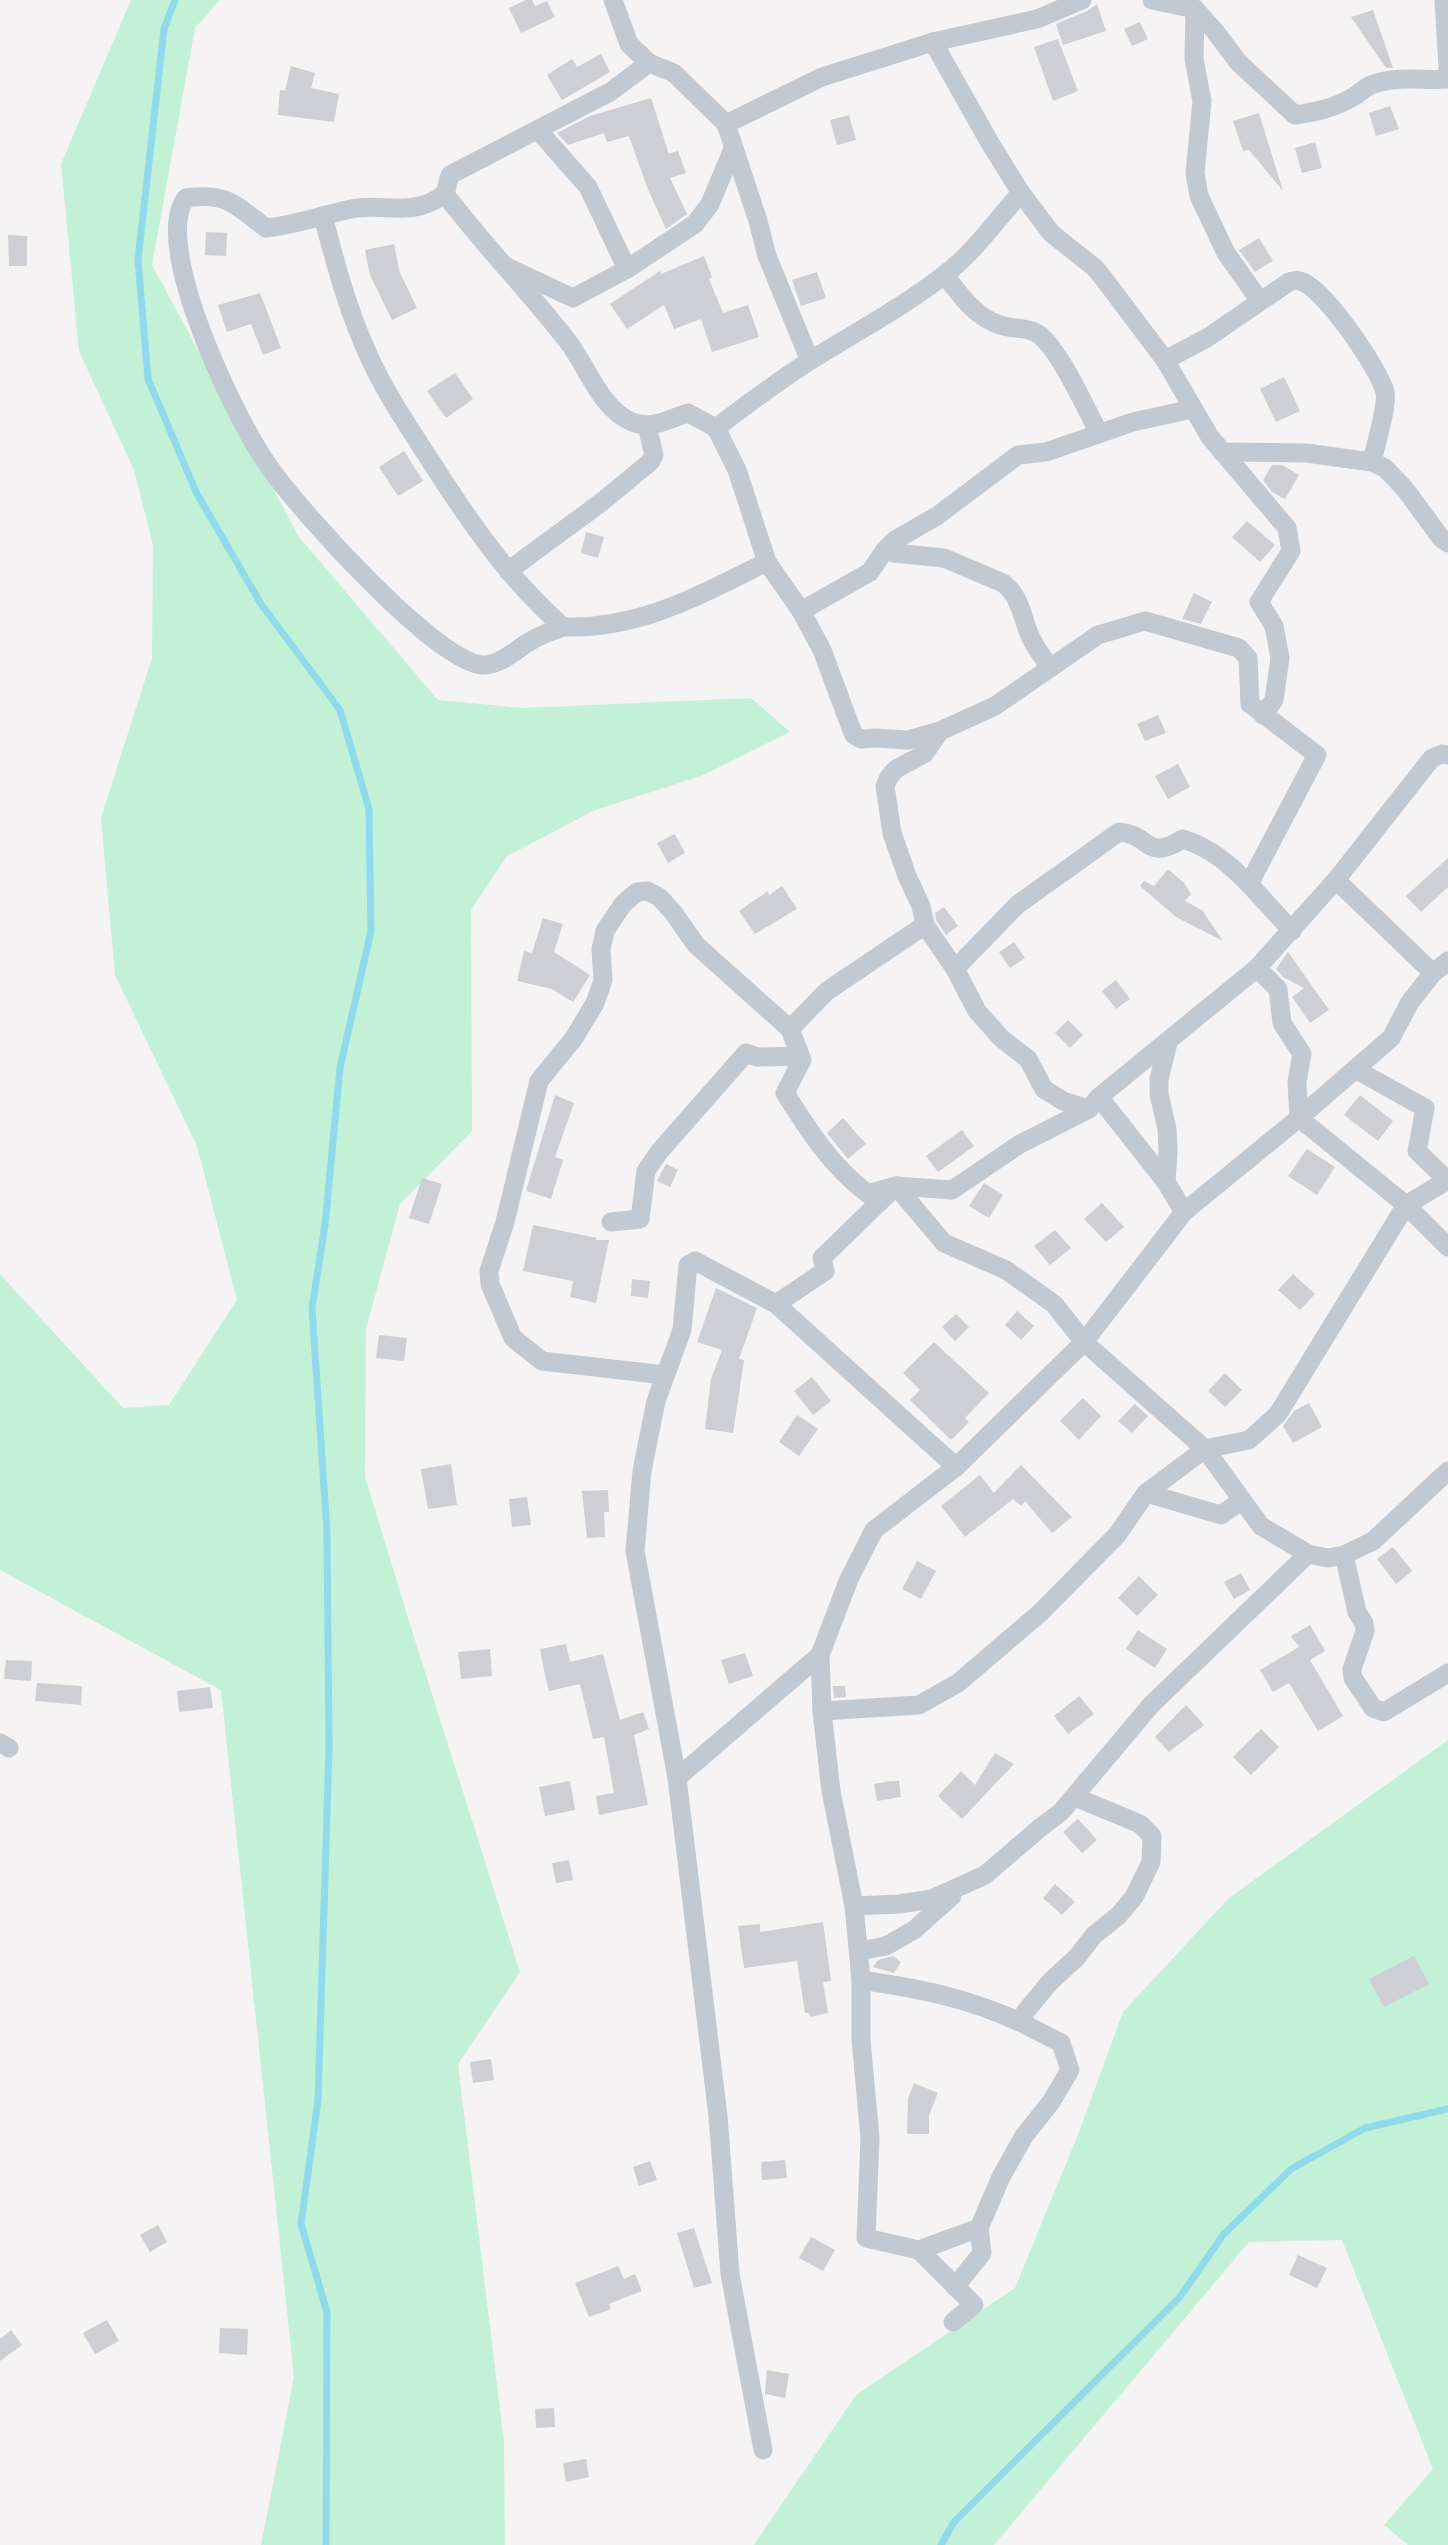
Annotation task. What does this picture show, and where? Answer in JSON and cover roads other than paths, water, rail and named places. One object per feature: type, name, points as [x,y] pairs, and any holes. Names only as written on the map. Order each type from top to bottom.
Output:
[{"type":"street","points":[[613,0],[629,44],[649,62],[674,73],[726,124],[745,178],[767,256],[810,361]]},
{"type":"street","points":[[726,124],[822,77],[933,42],[1037,19],[1082,0]]},
{"type":"street","points":[[1152,0],[1195,9],[1238,62],[1294,116],[1322,111],[1370,85],[1407,78],[1448,79]]},
{"type":"street","points":[[1444,0],[1448,68]]},
{"type":"street","points":[[1195,9],[1194,59],[1202,101],[1195,173],[1199,196],[1226,253],[1260,301]]},
{"type":"street","points":[[933,42],[989,143],[1021,193],[1051,233],[1095,268],[1104,279],[1165,360],[1192,409],[1222,452],[1287,528],[1291,551],[1259,602],[1274,626],[1280,658],[1274,700],[1263,715]]},
{"type":"street","points":[[649,62],[610,92],[455,170],[450,174],[445,194],[431,204],[406,209],[355,208],[291,226],[266,228],[229,200],[204,195],[186,198],[181,204],[177,222],[186,282],[208,352],[237,412],[269,467],[292,496],[398,609],[424,632],[464,659],[484,665],[500,661],[531,640],[563,627],[611,624],[677,606],[767,562]]},
{"type":"street","points":[[538,130],[588,187],[627,269]]},
{"type":"street","points":[[501,264],[573,298],[627,269],[695,224],[710,204],[733,149]]},
{"type":"street","points":[[716,428],[810,361],[945,275],[970,253],[1021,193]]},
{"type":"street","points":[[445,194],[475,235],[570,344],[601,395],[629,421],[647,426],[688,413],[716,428],[737,470],[767,562],[801,611],[822,650],[854,735],[861,739],[908,740],[940,731],[995,706],[1098,635],[1145,621],[1239,648],[1248,658],[1250,704],[1317,755],[1249,884]]},
{"type":"street","points":[[323,216],[339,279],[366,350],[382,383],[452,495],[509,571],[537,604],[563,627]]},
{"type":"street","points":[[945,275],[971,307],[998,324],[1030,329],[1042,337],[1058,358],[1099,433]]},
{"type":"street","points":[[1165,360],[1206,338],[1289,282],[1298,280],[1308,285],[1337,315],[1378,373],[1386,396],[1372,462]]},
{"type":"street","points":[[801,611],[870,572],[885,550],[905,533],[937,516],[1018,455],[1046,452],[1133,422],[1192,409]]},
{"type":"street","points":[[509,571],[603,501],[650,462],[654,455],[647,426]]},
{"type":"street","points":[[1222,452],[1306,453],[1372,462],[1385,468],[1405,489],[1441,538],[1448,543]]},
{"type":"street","points":[[885,550],[944,558],[1003,583],[1011,589],[1021,608],[1030,637],[1050,667]]},
{"type":"street","points":[[940,731],[924,754],[897,769],[885,786],[892,833],[926,925],[955,969],[976,1011],[1001,1038],[1028,1059],[1044,1088],[1063,1101],[1094,1103],[1166,1182],[1184,1212]]},
{"type":"street","points":[[665,1375],[542,1361],[513,1338],[490,1284],[489,1271],[505,1222],[539,1081],[574,1038],[595,1003],[603,980],[601,949],[605,931],[623,904],[637,892],[648,891],[659,897],[696,945],[790,1029],[802,1060],[785,1093],[816,1143],[846,1178],[868,1194],[896,1186],[952,1190],[1020,1144],[1094,1103],[1257,968],[1336,880],[1432,758],[1448,755]]},
{"type":"street","points":[[955,969],[1017,905],[1119,832],[1128,833],[1159,850],[1167,849],[1183,839],[1203,846],[1223,859],[1292,931]]},
{"type":"street","points":[[979,2228],[919,2250],[866,2238],[870,2138],[861,2040],[859,1951],[854,1906],[831,1791],[822,1711],[820,1655],[849,1579],[874,1530],[956,1467],[1084,1342],[1184,1212],[1391,1038],[1410,1002],[1441,967],[1336,880]]},
{"type":"street","points":[[790,1029],[827,991],[926,925]]},
{"type":"street","points":[[1257,968],[1278,989],[1282,1023],[1302,1054],[1297,1082],[1299,1118],[1406,1205],[1448,1247]]},
{"type":"street","points":[[1166,1182],[1168,1152],[1159,1079],[1168,1043]]},
{"type":"street","points":[[611,1222],[640,1219],[646,1171],[676,1132],[746,1053],[757,1057],[800,1056]]},
{"type":"street","points":[[822,1711],[919,1705],[958,1683],[997,1652],[1050,1603],[1117,1535],[1146,1493],[1205,1449],[1249,1440],[1278,1414],[1406,1205],[1448,1180],[1417,1151],[1425,1108],[1355,1069]]},
{"type":"street","points":[[776,1304],[825,1271],[822,1258],[896,1186]]},
{"type":"street","points":[[896,1186],[944,1243],[1006,1270],[1054,1304],[1084,1342],[1205,1449],[1261,1526]]},
{"type":"street","points":[[763,2450],[730,2274],[718,2116],[677,1778],[635,1550],[642,1471],[656,1401],[682,1330],[688,1265],[693,1261],[776,1304],[956,1467]]},
{"type":"street","points":[[1146,1493],[1261,1526],[1308,1554],[1328,1558],[1344,1555],[1373,1541],[1448,1471]]},
{"type":"street","points":[[1221,1515],[1242,1500]]},
{"type":"street","points":[[854,1906],[932,1899],[985,1875],[1061,1812],[1151,1705],[1308,1554]]},
{"type":"street","points":[[1344,1555],[1357,1612],[1364,1623],[1352,1669],[1353,1678],[1373,1708],[1384,1712],[1448,1673]]},
{"type":"street","points":[[677,1778],[820,1655]]},
{"type":"street","points":[[1020,2022],[1050,1982],[1134,1897],[1152,1861],[1152,1836],[1140,1824],[1075,1797]]},
{"type":"street","points":[[859,1951],[886,1946],[914,1930],[964,1886]]},
{"type":"street","points":[[861,1980],[927,1990],[982,2005],[1061,2043],[1070,2070],[1051,2102],[1024,2136],[1007,2167],[979,2228],[982,2253],[955,2287]]},
{"type":"street","points":[[919,2250],[974,2305],[953,2322]]},
{"type":"waterway","points":[[175,0],[164,29],[138,260],[148,379],[197,494],[261,604],[340,710],[369,809],[371,931],[340,1068],[325,1225],[312,1308],[327,1532],[329,1748],[318,2100],[301,2224],[327,2312],[326,2545]]},
{"type":"waterway","points":[[941,2545],[954,2522],[1180,2297],[1223,2235],[1291,2169],[1365,2128],[1448,2109]]}]
